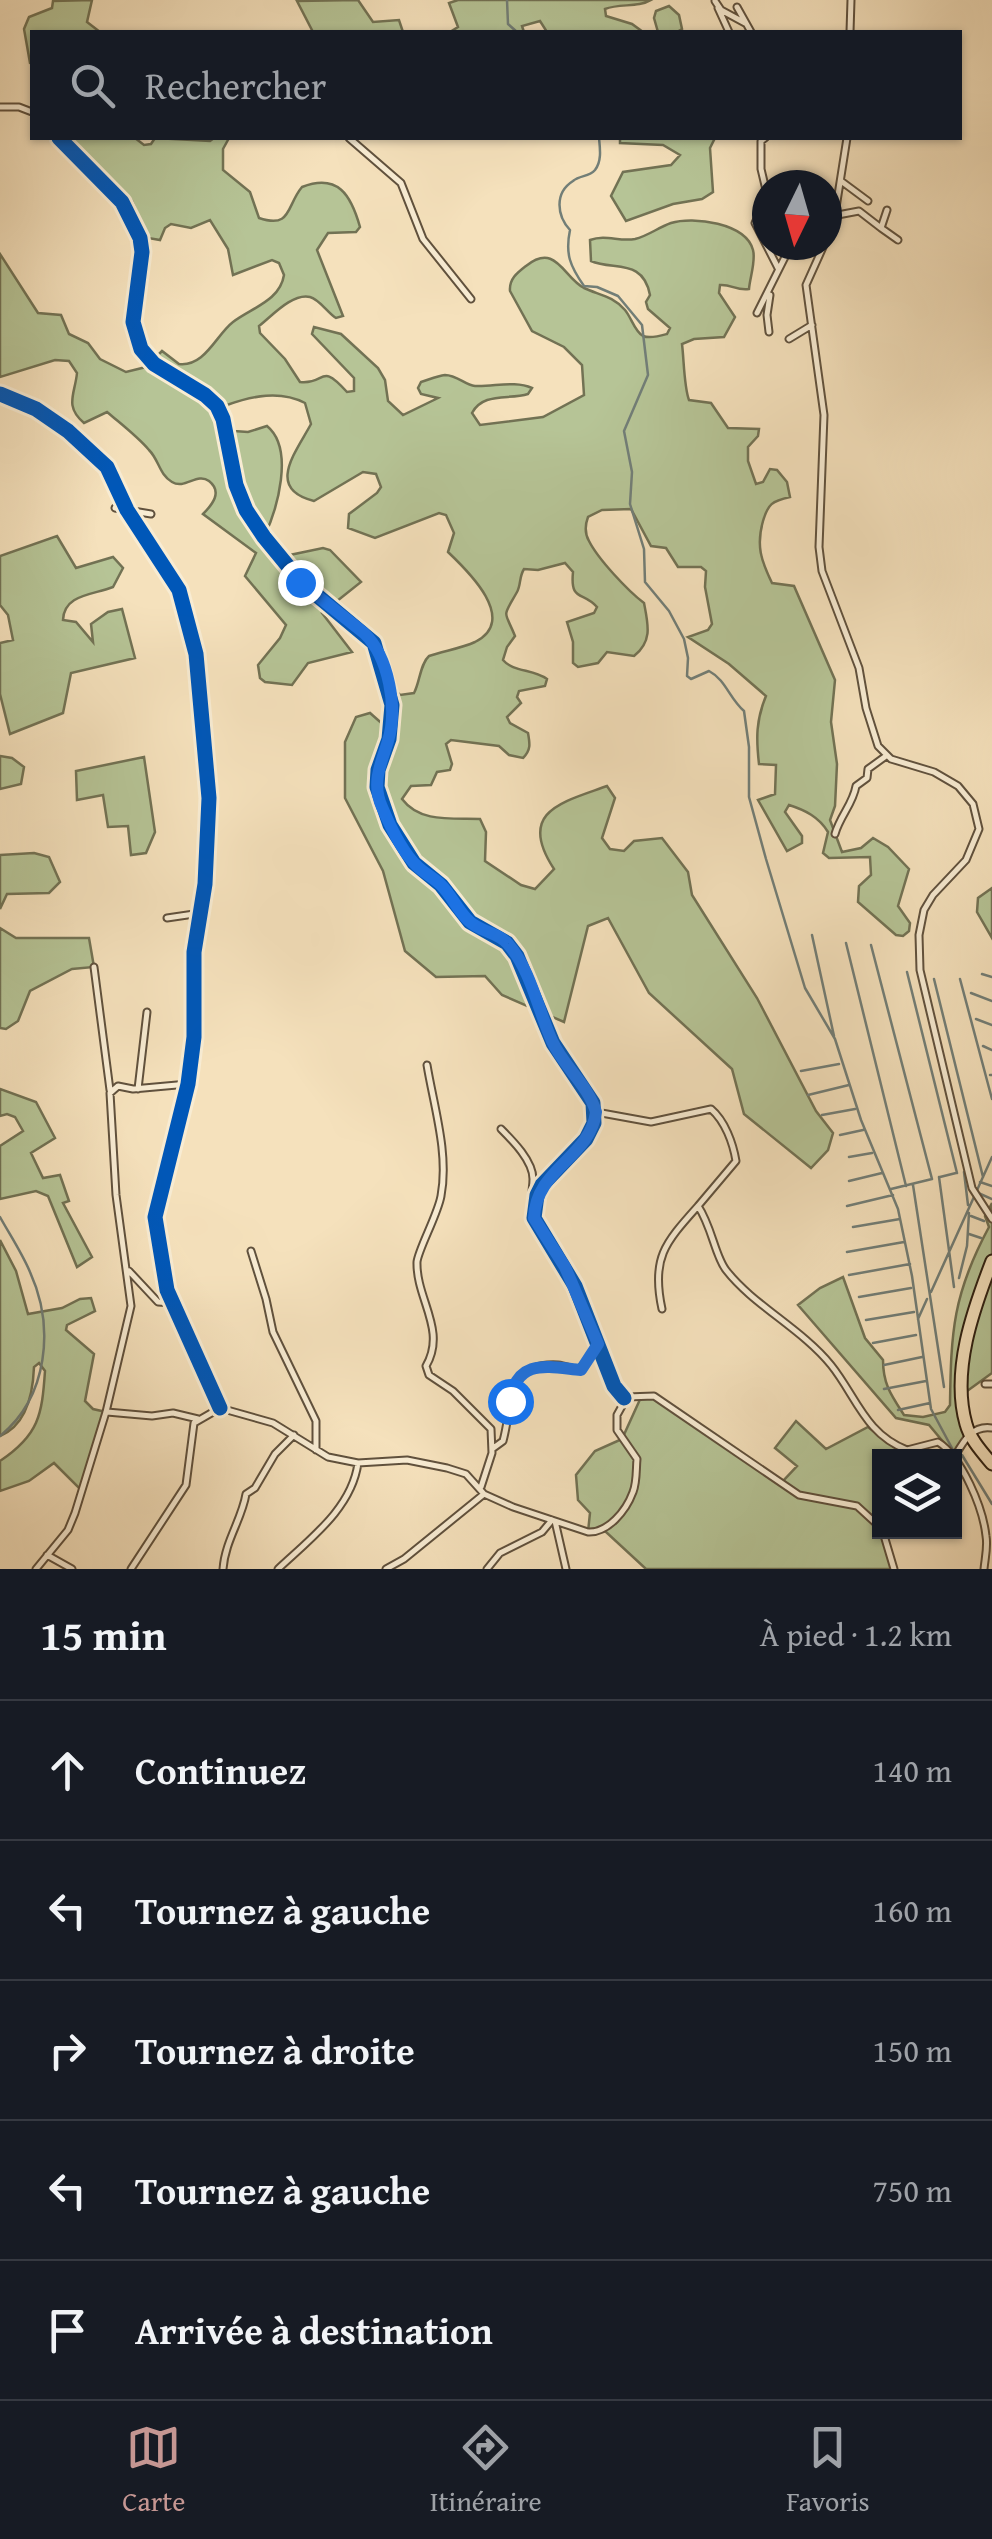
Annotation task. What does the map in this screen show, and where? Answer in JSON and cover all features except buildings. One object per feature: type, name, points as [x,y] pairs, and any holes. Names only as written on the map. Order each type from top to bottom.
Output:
[{"type":"highway","points":[[992,1260],[970,1325],[962,1394],[970,1434],[992,1464]]},
{"type":"street","points":[[715,0],[721,10],[746,23]]},
{"type":"street","points":[[715,0],[728,30]]},
{"type":"street","points":[[850,30],[851,0]]},
{"type":"street","points":[[737,7],[750,30]]},
{"type":"street","points":[[0,107],[30,111]]},
{"type":"street","points":[[61,140],[122,202],[140,238],[142,252],[134,290],[133,322],[141,349],[154,364],[217,406],[246,510],[300,582],[374,643],[392,705],[389,739],[376,787],[390,825],[414,864],[442,885],[470,922],[498,936],[517,956],[553,1043],[596,1112],[586,1139],[542,1185],[534,1218],[565,1267],[614,1386],[624,1398]]},
{"type":"street","points":[[351,140],[401,183],[423,239],[472,298]]},
{"type":"street","points":[[761,140],[761,170]]},
{"type":"street","points":[[848,140],[842,180],[868,201]]},
{"type":"street","points":[[881,228],[887,210]]},
{"type":"street","points":[[842,214],[859,211],[898,240]]},
{"type":"street","points":[[774,260],[778,268]]},
{"type":"street","points":[[769,332],[767,315],[772,288],[783,260]]},
{"type":"street","points":[[817,260],[806,285],[824,415],[820,561],[829,596],[859,668],[873,736],[886,756],[900,764],[929,770],[958,786],[977,816],[979,829],[974,847],[961,868],[927,903],[919,935],[920,970],[973,1189],[992,1220]]},
{"type":"street","points":[[757,312],[772,288]]},
{"type":"street","points":[[790,339],[812,325]]},
{"type":"street","points":[[0,394],[36,409],[68,432],[106,468],[127,510],[180,590],[196,654],[209,798],[206,884],[194,952],[194,1036],[188,1084],[155,1208],[164,1282],[220,1408],[274,1423],[328,1457],[358,1462],[390,1459],[466,1474],[482,1491],[588,1532],[604,1530],[634,1491],[636,1453],[622,1439],[616,1423],[624,1398]]},
{"type":"street","points":[[115,508],[151,514]]},
{"type":"street","points":[[835,834],[856,786],[867,778],[868,769],[886,756]]},
{"type":"street","points":[[168,918],[201,913]]},
{"type":"street","points":[[36,1569],[68,1530],[75,1513],[106,1412],[131,1306],[94,967]]},
{"type":"street","points":[[138,1089],[147,1012]]},
{"type":"street","points":[[386,1569],[404,1559],[482,1491],[492,1449],[491,1429],[486,1423],[427,1372],[434,1350],[432,1314],[426,1306],[417,1258],[431,1230],[443,1184],[427,1065]]},
{"type":"street","points":[[110,1093],[118,1086],[138,1089],[188,1084]]},
{"type":"street","points":[[596,1112],[651,1122],[711,1109],[734,1146],[736,1160],[663,1250],[656,1279],[662,1309]]},
{"type":"street","points":[[502,1128],[532,1174],[530,1197],[535,1207]]},
{"type":"street","points":[[698,1206],[713,1230],[726,1271],[832,1366],[856,1407],[880,1434],[905,1449]]},
{"type":"street","points":[[251,1252],[273,1332],[316,1421],[316,1450]]},
{"type":"street","points":[[128,1270],[158,1302],[172,1303]]},
{"type":"street","points":[[492,1449],[502,1440],[512,1388],[520,1376],[548,1366],[581,1370],[598,1344]]},
{"type":"street","points":[[624,1398],[654,1396],[799,1495],[857,1506],[872,1520]]},
{"type":"street","points":[[131,1569],[186,1485],[191,1432],[198,1419],[220,1408]]},
{"type":"street","points":[[106,1412],[152,1416],[173,1413],[198,1419]]},
{"type":"street","points":[[960,1449],[970,1434],[982,1426],[992,1428]]},
{"type":"street","points":[[223,1569],[224,1550],[244,1510],[246,1494],[255,1488],[275,1454],[294,1435]]},
{"type":"street","points":[[911,1449],[938,1442],[950,1449]]},
{"type":"street","points":[[278,1569],[342,1505],[357,1475],[358,1462]]},
{"type":"street","points":[[962,1466],[983,1518],[987,1543],[984,1569]]},
{"type":"street","points":[[487,1569],[500,1553],[542,1532],[553,1521]]},
{"type":"street","points":[[553,1521],[566,1569]]},
{"type":"street","points":[[884,1539],[894,1569]]},
{"type":"street","points":[[47,1555],[72,1569]]},
{"type":"green space","points":[[92,0],[87,22],[97,30],[30,30],[30,63],[24,29],[29,17],[52,8],[53,1]]},
{"type":"green space","points":[[358,0],[373,22],[399,20],[402,30],[312,30],[297,1]]},
{"type":"green space","points":[[651,0],[605,9],[606,16],[640,30],[546,30],[540,21],[522,26],[523,30],[453,30],[458,27],[449,3]]},
{"type":"green space","points":[[669,6],[679,15],[682,29],[657,30],[656,11]]},
{"type":"green space","points":[[73,140],[138,140],[144,145],[154,140],[228,140],[223,149],[223,170],[250,192],[259,218],[270,221],[287,214],[302,187],[314,183],[334,185],[352,205],[360,227],[356,232],[328,233],[317,250],[343,316],[336,318],[310,297],[296,298],[259,326],[260,333],[300,382],[327,376],[347,392],[354,391],[354,378],[312,334],[314,327],[341,334],[378,368],[385,380],[388,401],[403,415],[438,398],[421,394],[418,388],[421,382],[445,375],[475,386],[512,384],[532,388],[528,394],[497,398],[477,406],[472,413],[480,425],[543,417],[584,395],[582,365],[564,347],[532,331],[510,291],[514,277],[526,266],[536,260],[552,260],[584,288],[616,302],[640,334],[652,337],[667,334],[670,328],[648,309],[650,295],[641,275],[591,261],[590,240],[635,239],[671,223],[692,220],[730,228],[748,241],[753,260],[749,289],[720,285],[719,293],[735,317],[724,337],[682,344],[687,395],[689,400],[711,403],[728,428],[759,429],[748,447],[756,484],[763,482],[770,469],[777,470],[787,482],[790,497],[772,504],[765,515],[761,553],[772,583],[794,586],[835,680],[831,722],[837,764],[835,806],[830,820],[842,852],[861,848],[873,838],[909,869],[898,906],[910,923],[909,931],[903,936],[896,935],[858,902],[859,886],[871,875],[870,857],[829,858],[823,853],[828,832],[811,815],[789,805],[785,812],[802,836],[802,843],[787,851],[758,800],[775,794],[776,765],[759,764],[758,755],[759,721],[766,696],[729,664],[688,637],[708,630],[712,624],[706,571],[701,567],[678,567],[666,548],[651,546],[631,509],[602,510],[588,517],[586,529],[599,557],[644,603],[648,632],[640,650],[634,656],[607,652],[598,663],[578,667],[573,663],[573,642],[567,622],[594,613],[597,607],[576,592],[573,572],[565,563],[538,570],[524,569],[507,611],[515,636],[503,660],[547,679],[545,686],[519,691],[521,703],[507,717],[528,733],[527,752],[523,758],[509,755],[499,746],[451,740],[446,744],[450,770],[437,772],[431,785],[411,786],[402,799],[427,816],[480,819],[486,832],[485,861],[521,885],[535,889],[554,869],[540,834],[542,821],[561,804],[607,786],[615,798],[602,838],[610,849],[624,851],[634,841],[662,838],[688,872],[692,895],[757,998],[816,1111],[833,1133],[828,1150],[811,1168],[744,1114],[732,1069],[649,993],[608,918],[588,926],[564,1022],[502,995],[485,976],[436,977],[405,951],[383,871],[345,798],[345,742],[356,717],[370,713],[396,736],[395,706],[388,683],[400,695],[414,693],[429,656],[475,642],[487,633],[491,609],[477,583],[448,552],[454,533],[446,515],[439,513],[375,538],[348,528],[349,514],[381,487],[376,474],[363,472],[314,501],[299,495],[291,488],[288,468],[311,424],[305,403],[276,396],[237,402],[227,405],[234,431],[248,432],[267,426],[280,449],[281,480],[264,537],[280,557],[330,550],[361,582],[322,613],[352,652],[308,663],[292,685],[260,678],[258,665],[286,625],[245,576],[256,553],[203,514],[215,498],[213,485],[204,479],[172,482],[144,445],[107,412],[84,423],[72,405],[77,373],[69,361],[55,360],[0,377],[0,254],[38,313],[61,315],[69,334],[88,343],[100,359],[126,372],[146,367],[162,351],[179,364],[196,361],[233,322],[271,298],[284,275],[279,263],[272,260],[233,275],[228,249],[210,220],[191,228],[171,224],[160,240],[148,238],[132,201]]},
{"type":"green space","points":[[714,140],[710,148],[713,192],[702,199],[673,204],[626,221],[611,196],[623,172],[671,165],[680,155],[663,145],[620,143]]},
{"type":"green space","points":[[57,536],[76,568],[113,557],[123,568],[113,587],[68,605],[63,620],[76,622],[93,642],[91,624],[108,612],[122,609],[135,658],[71,673],[63,713],[10,734],[0,694],[0,643],[13,640],[8,615],[0,605],[0,556]]},
{"type":"green space","points":[[0,756],[12,758],[24,767],[21,784],[0,789]]},
{"type":"green space","points":[[144,757],[155,832],[146,853],[131,855],[128,826],[108,827],[103,795],[77,800],[76,771]]},
{"type":"green space","points":[[34,853],[49,857],[60,882],[49,893],[7,894],[0,909],[0,855]]},
{"type":"green space","points":[[992,888],[992,938],[977,912],[978,898]]},
{"type":"green space","points":[[0,928],[16,938],[89,938],[94,967],[72,969],[30,991],[18,1021],[6,1029],[0,1028]]},
{"type":"green space","points":[[0,1089],[36,1102],[55,1138],[31,1153],[43,1178],[60,1175],[69,1201],[63,1203],[92,1257],[77,1267],[48,1196],[36,1191],[0,1199],[0,1146],[23,1131],[15,1117],[0,1116]]},
{"type":"green space","points":[[992,1203],[992,1373],[963,1394],[970,1434],[960,1449],[949,1449],[929,1425],[896,1418],[798,1305],[843,1277],[865,1338],[883,1360],[884,1376],[904,1415],[923,1417],[945,1412],[950,1405],[956,1313],[968,1273],[989,1227],[985,1216]]},
{"type":"green space","points":[[0,1240],[16,1271],[28,1314],[91,1298],[95,1311],[67,1325],[66,1330],[94,1354],[85,1401],[93,1409],[106,1412],[82,1491],[54,1463],[29,1481],[0,1491],[0,1461],[23,1442],[36,1423],[45,1371],[39,1363],[34,1367],[30,1397],[22,1416],[0,1436]]},
{"type":"green space","points":[[642,1395],[654,1396],[781,1483],[797,1466],[775,1448],[796,1421],[826,1449],[868,1427],[897,1449],[872,1449],[872,1539],[885,1539],[894,1569],[646,1569],[605,1531],[588,1532],[590,1513],[578,1500],[576,1475],[595,1451],[622,1439]]},
{"type":"waterway","points":[[507,0],[508,24],[515,30]]},
{"type":"waterway","points":[[599,140],[597,166],[567,186],[560,205],[570,230],[570,260],[584,286],[618,296],[642,325],[648,375],[624,431],[632,472],[630,504],[644,549],[645,582],[669,611],[684,639],[687,676],[691,679],[709,671],[720,679],[744,711],[749,797],[805,988],[835,1039],[861,1120],[898,1209],[931,1409],[953,1450],[962,1455],[992,1504]]},
{"type":"waterway","points":[[812,935],[834,1036]]},
{"type":"waterway","points":[[846,943],[906,1186]]},
{"type":"waterway","points":[[871,945],[932,1179]]},
{"type":"waterway","points":[[907,972],[957,1173]]},
{"type":"waterway","points":[[982,974],[992,977]]},
{"type":"waterway","points":[[934,979],[983,1177]]},
{"type":"waterway","points":[[960,979],[992,1099]]},
{"type":"waterway","points":[[971,993],[992,1001]]},
{"type":"waterway","points":[[976,1019],[992,1025]]},
{"type":"waterway","points":[[983,1046],[992,1050]]},
{"type":"waterway","points":[[801,1071],[839,1064]]},
{"type":"waterway","points":[[808,1095],[849,1085]]},
{"type":"waterway","points":[[822,1115],[855,1109]]},
{"type":"waterway","points":[[840,1135],[863,1130]]},
{"type":"waterway","points":[[849,1157],[872,1153]]},
{"type":"waterway","points":[[931,1292],[992,1157]]},
{"type":"waterway","points":[[964,1172],[968,1205]]},
{"type":"waterway","points":[[849,1181],[882,1173]]},
{"type":"waterway","points":[[940,1177],[956,1173]]},
{"type":"waterway","points":[[939,1177],[954,1287]]},
{"type":"waterway","points":[[891,1189],[932,1179]]},
{"type":"waterway","points":[[980,1182],[992,1186]]},
{"type":"waterway","points":[[913,1185],[944,1387]]},
{"type":"waterway","points":[[976,1192],[992,1199]]},
{"type":"waterway","points":[[847,1206],[893,1195]]},
{"type":"waterway","points":[[959,1278],[967,1246],[969,1213]]},
{"type":"waterway","points":[[971,1216],[984,1221]]},
{"type":"waterway","points":[[0,1217],[38,1293],[44,1338],[37,1381],[28,1402],[0,1436]]},
{"type":"waterway","points":[[853,1227],[900,1219]]},
{"type":"waterway","points":[[969,1234],[981,1238]]},
{"type":"waterway","points":[[847,1252],[904,1242]]},
{"type":"waterway","points":[[849,1275],[910,1264]]},
{"type":"waterway","points":[[859,1297],[911,1288]]},
{"type":"waterway","points":[[918,1319],[927,1299]]},
{"type":"waterway","points":[[866,1320],[914,1312]]},
{"type":"waterway","points":[[873,1343],[916,1335]]},
{"type":"waterway","points":[[884,1365],[922,1357]]},
{"type":"waterway","points":[[884,1389],[926,1381]]},
{"type":"waterway","points":[[898,1410],[930,1403]]},
{"type":"cycle path","points":[[61,140],[122,202],[140,238],[142,252],[133,322],[141,349],[154,364],[217,406],[246,510],[301,582],[374,643],[392,705],[389,739],[378,770],[377,787],[390,825],[414,863],[441,885],[470,922],[507,943],[517,956],[553,1043],[593,1103],[594,1123],[586,1139],[542,1185],[534,1218],[575,1286],[614,1386],[624,1398]]},
{"type":"cycle path","points":[[0,394],[36,409],[68,431],[107,467],[127,510],[179,590],[196,654],[209,798],[205,884],[194,952],[194,1037],[188,1084],[155,1217],[167,1290],[220,1408]]},
{"type":"route","points":[[300,582],[364,633],[374,643],[380,658],[392,705],[389,739],[376,787],[390,825],[414,864],[442,885],[470,922],[498,936],[517,956],[553,1043],[596,1112],[586,1139],[542,1185],[534,1218],[565,1267],[598,1344],[581,1370],[548,1366],[520,1376],[510,1401]]}]
